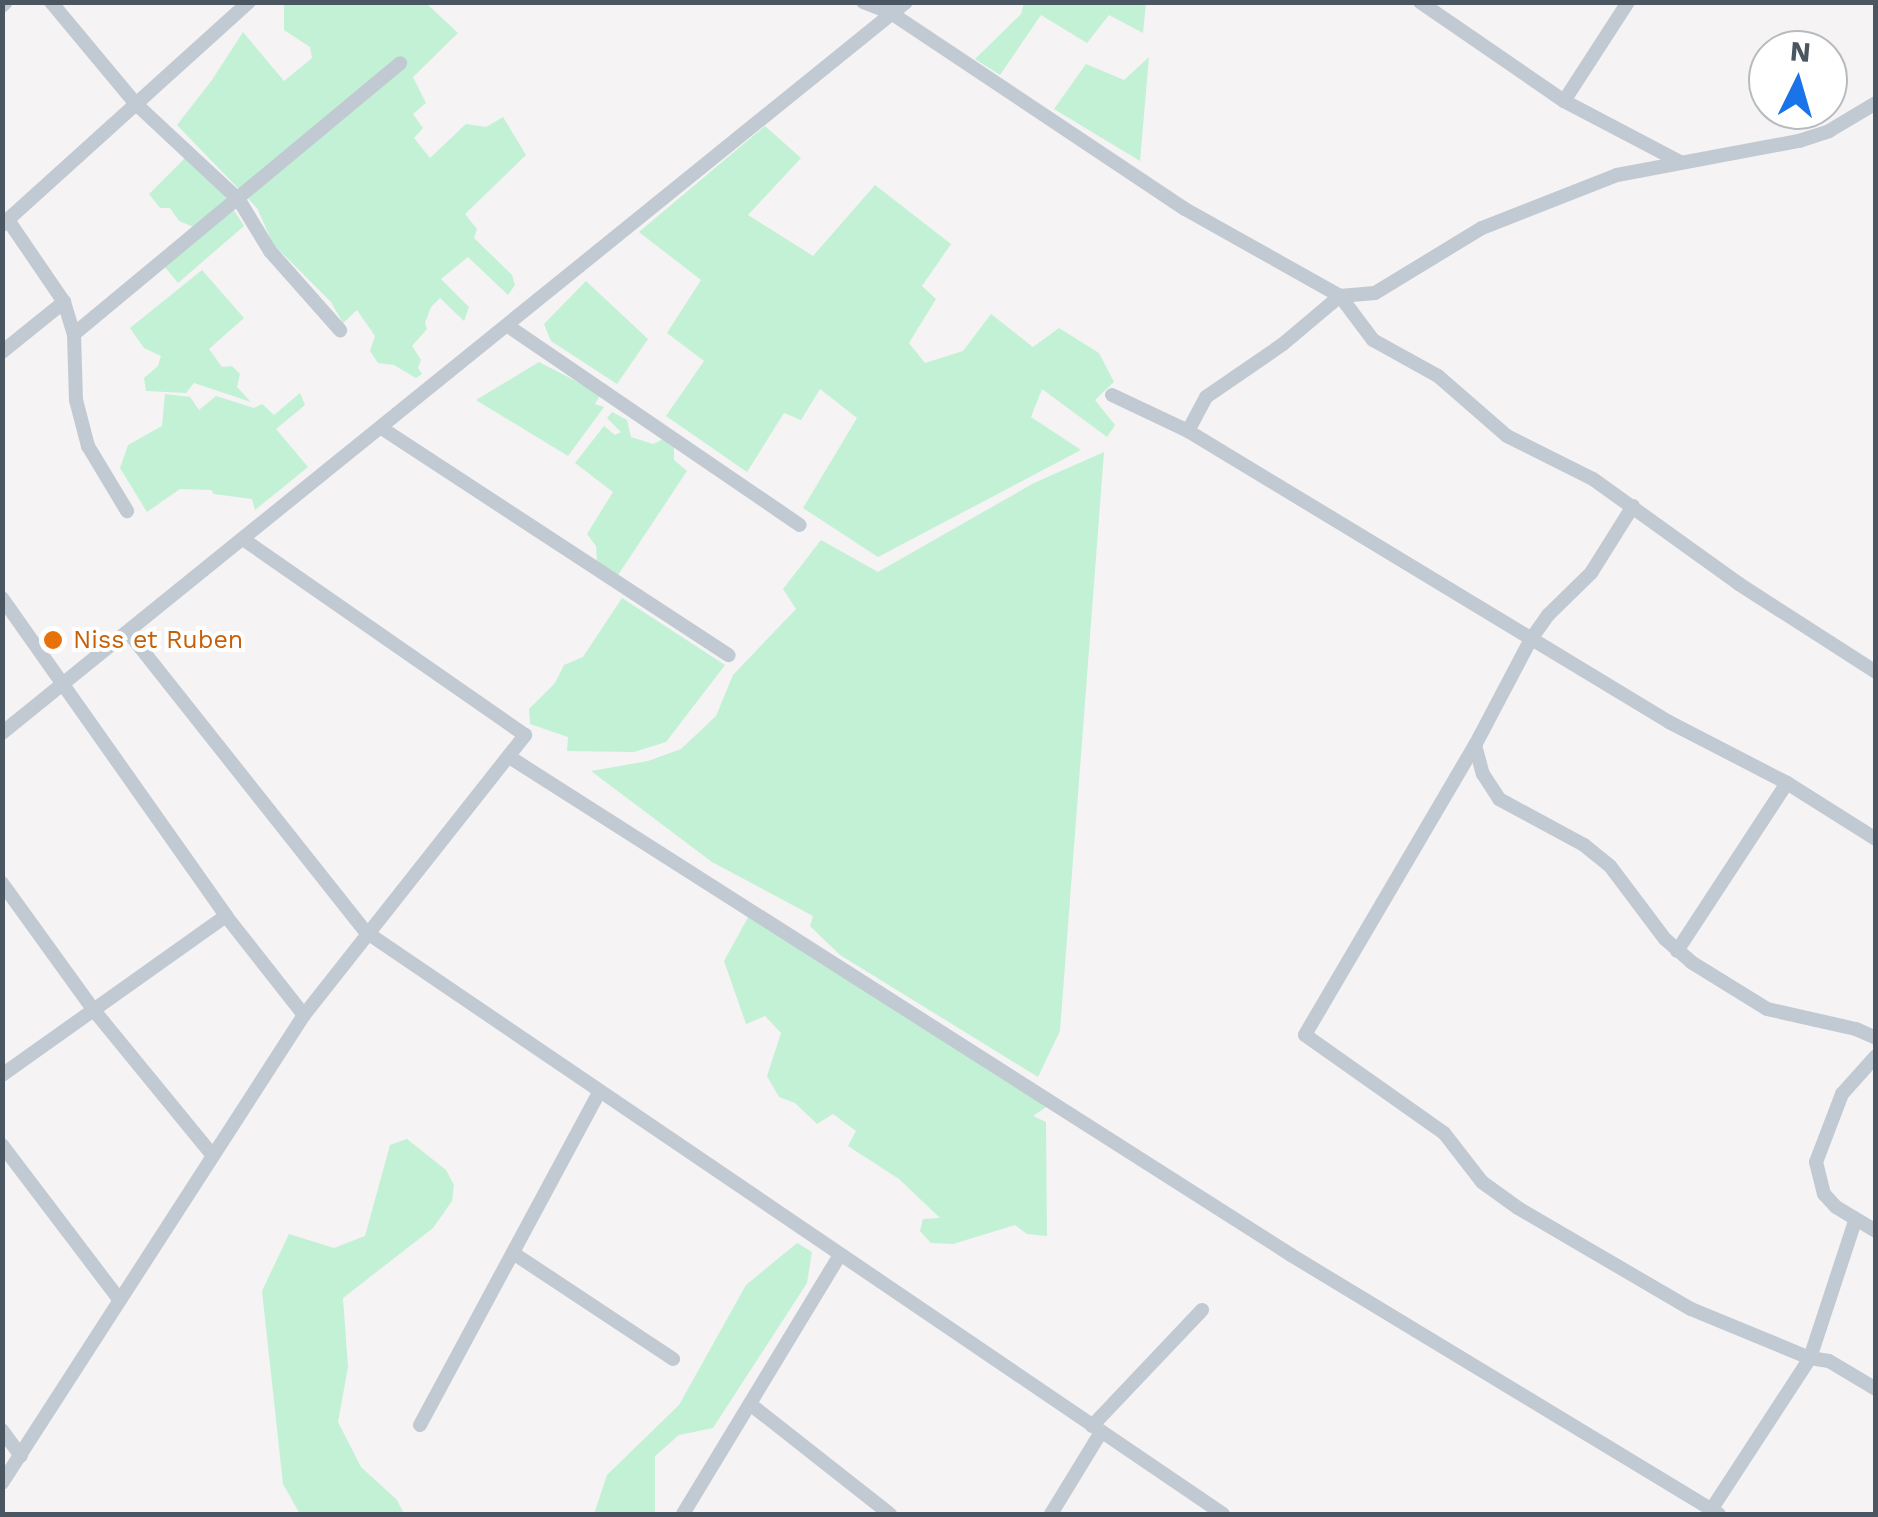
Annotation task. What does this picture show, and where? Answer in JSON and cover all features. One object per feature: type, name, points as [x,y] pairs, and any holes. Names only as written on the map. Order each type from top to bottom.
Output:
[{"type":"street","points":[[51,2],[136,104],[238,200],[270,251],[340,330]]},
{"type":"street","points":[[127,511],[88,446],[76,400],[74,334],[64,302],[5,222],[249,2]]},
{"type":"street","points":[[863,2],[891,14],[1185,210],[1340,296],[1373,340],[1438,376],[1506,436],[1593,479],[1739,584],[1876,672]]},
{"type":"street","points":[[2,733],[383,429],[906,2]]},
{"type":"street","points":[[1420,2],[1564,101],[1680,162]]},
{"type":"street","points":[[1564,101],[1628,2]]},
{"type":"street","points":[[74,334],[238,200],[301,140],[400,63]]},
{"type":"street","points":[[1188,432],[1206,398],[1283,344],[1340,296],[1375,293],[1482,228],[1617,175],[1800,142],[1829,131],[1876,104]]},
{"type":"street","points":[[2,352],[64,302]]},
{"type":"street","points":[[508,326],[800,525]]},
{"type":"street","points":[[1112,395],[1188,432],[1582,666],[1669,722],[1787,783],[1876,839]]},
{"type":"street","points":[[383,429],[729,655]]},
{"type":"street","points":[[1633,506],[1591,573],[1548,614],[1531,639],[1305,1036],[1444,1133],[1462,1162],[1518,1208],[1691,1309],[1810,1358],[1830,1361],[1876,1388]]},
{"type":"street","points":[[2,1483],[304,1015],[366,932],[511,758],[524,736],[244,540]]},
{"type":"street","points":[[2,598],[226,916],[304,1015]]},
{"type":"street","points":[[128,632],[366,932],[1222,1514]]},
{"type":"street","points":[[1474,745],[1498,798],[1584,845],[1610,866],[1677,951],[1767,1008],[1856,1029],[1876,1038]]},
{"type":"street","points":[[511,758],[1291,1255],[1715,1512],[1810,1358],[1855,1220]]},
{"type":"street","points":[[1677,951],[1787,783]]},
{"type":"street","points":[[2,883],[92,1008],[213,1156]]},
{"type":"street","points":[[2,1074],[226,916]]},
{"type":"street","points":[[1876,1056],[1842,1094],[1816,1162],[1824,1194],[1876,1232]]},
{"type":"street","points":[[420,1424],[600,1091]]},
{"type":"street","points":[[2,1145],[119,1299]]},
{"type":"street","points":[[512,1253],[673,1359]]},
{"type":"street","points":[[683,1514],[840,1255]]},
{"type":"street","points":[[1051,1514],[1097,1429],[1202,1310]]},
{"type":"street","points":[[750,1404],[890,1514]]},
{"type":"street","points":[[2,1430],[21,1456]]},
{"type":"green space","points":[[284,3],[426,3],[458,33],[413,77],[426,103],[413,114],[423,128],[414,138],[430,158],[466,124],[486,127],[503,117],[526,155],[465,214],[477,229],[474,238],[512,275],[515,285],[508,295],[468,257],[441,279],[469,307],[464,321],[440,298],[431,307],[425,323],[427,329],[412,346],[421,360],[418,368],[422,374],[416,378],[394,365],[378,363],[370,351],[375,336],[357,310],[343,323],[331,302],[273,244],[257,208],[177,125],[243,32],[284,81],[312,58],[310,47],[284,30]]},
{"type":"green space","points":[[1024,3],[1146,3],[1143,33],[1109,15],[1087,43],[1041,15],[1000,75],[975,59],[1021,14]]},
{"type":"green space","points":[[1149,57],[1140,161],[1054,109],[1086,64],[1124,80]]},
{"type":"green space","points":[[765,126],[801,158],[748,215],[813,256],[875,185],[951,244],[922,286],[936,299],[909,343],[925,363],[963,351],[991,314],[1033,347],[1059,328],[1099,353],[1114,382],[1095,400],[1115,425],[1107,437],[1042,389],[1031,417],[1081,450],[878,557],[803,508],[857,418],[820,389],[801,420],[784,413],[747,472],[666,416],[704,361],[667,333],[701,280],[639,232]]},
{"type":"green space","points":[[185,158],[220,188],[244,226],[178,283],[164,266],[196,228],[179,221],[170,208],[160,208],[149,194]]},
{"type":"green space","points":[[202,270],[244,318],[209,349],[222,367],[232,366],[240,374],[237,387],[251,402],[194,383],[186,393],[146,391],[144,378],[158,366],[161,356],[144,348],[130,328]]},
{"type":"green space","points":[[586,281],[648,339],[617,384],[551,341],[544,324]]},
{"type":"green space","points":[[539,362],[601,394],[595,404],[604,407],[568,456],[476,400]]},
{"type":"green space","points":[[300,393],[305,405],[276,429],[308,467],[255,510],[252,499],[214,494],[211,490],[180,489],[147,512],[120,468],[128,445],[162,426],[165,394],[190,397],[199,410],[216,396],[254,408],[262,404],[274,415]]},
{"type":"green space","points":[[612,412],[627,420],[631,437],[653,444],[663,439],[674,445],[674,460],[687,471],[618,575],[597,563],[596,546],[587,534],[613,492],[575,463],[604,426],[615,435],[621,432],[607,418]]},
{"type":"green space","points":[[1104,452],[1060,1031],[1038,1077],[840,955],[810,926],[813,916],[712,862],[591,771],[648,761],[681,749],[716,716],[733,675],[796,609],[783,589],[821,540],[878,572],[1034,483]]},
{"type":"green space","points":[[622,598],[725,665],[666,742],[634,752],[567,751],[568,737],[530,724],[529,709],[555,683],[564,665],[583,657]]},
{"type":"green space","points":[[751,912],[1055,1101],[1033,1116],[1046,1122],[1047,1236],[1027,1234],[1015,1225],[953,1244],[931,1243],[920,1231],[923,1219],[940,1218],[899,1179],[848,1146],[856,1131],[833,1114],[817,1124],[795,1103],[779,1097],[767,1076],[781,1033],[765,1016],[746,1024],[724,961]]},
{"type":"green space","points":[[407,1139],[446,1170],[454,1185],[452,1201],[433,1228],[343,1298],[348,1367],[338,1422],[361,1467],[397,1500],[404,1514],[300,1514],[283,1484],[262,1291],[289,1234],[334,1248],[365,1236],[390,1145]]},
{"type":"green space","points":[[797,1243],[812,1252],[807,1283],[713,1428],[679,1435],[655,1456],[655,1514],[594,1514],[607,1475],[679,1405],[746,1285]]},
{"type":"place","name":"Niss et Ruben","points":[[53,640]]}]
